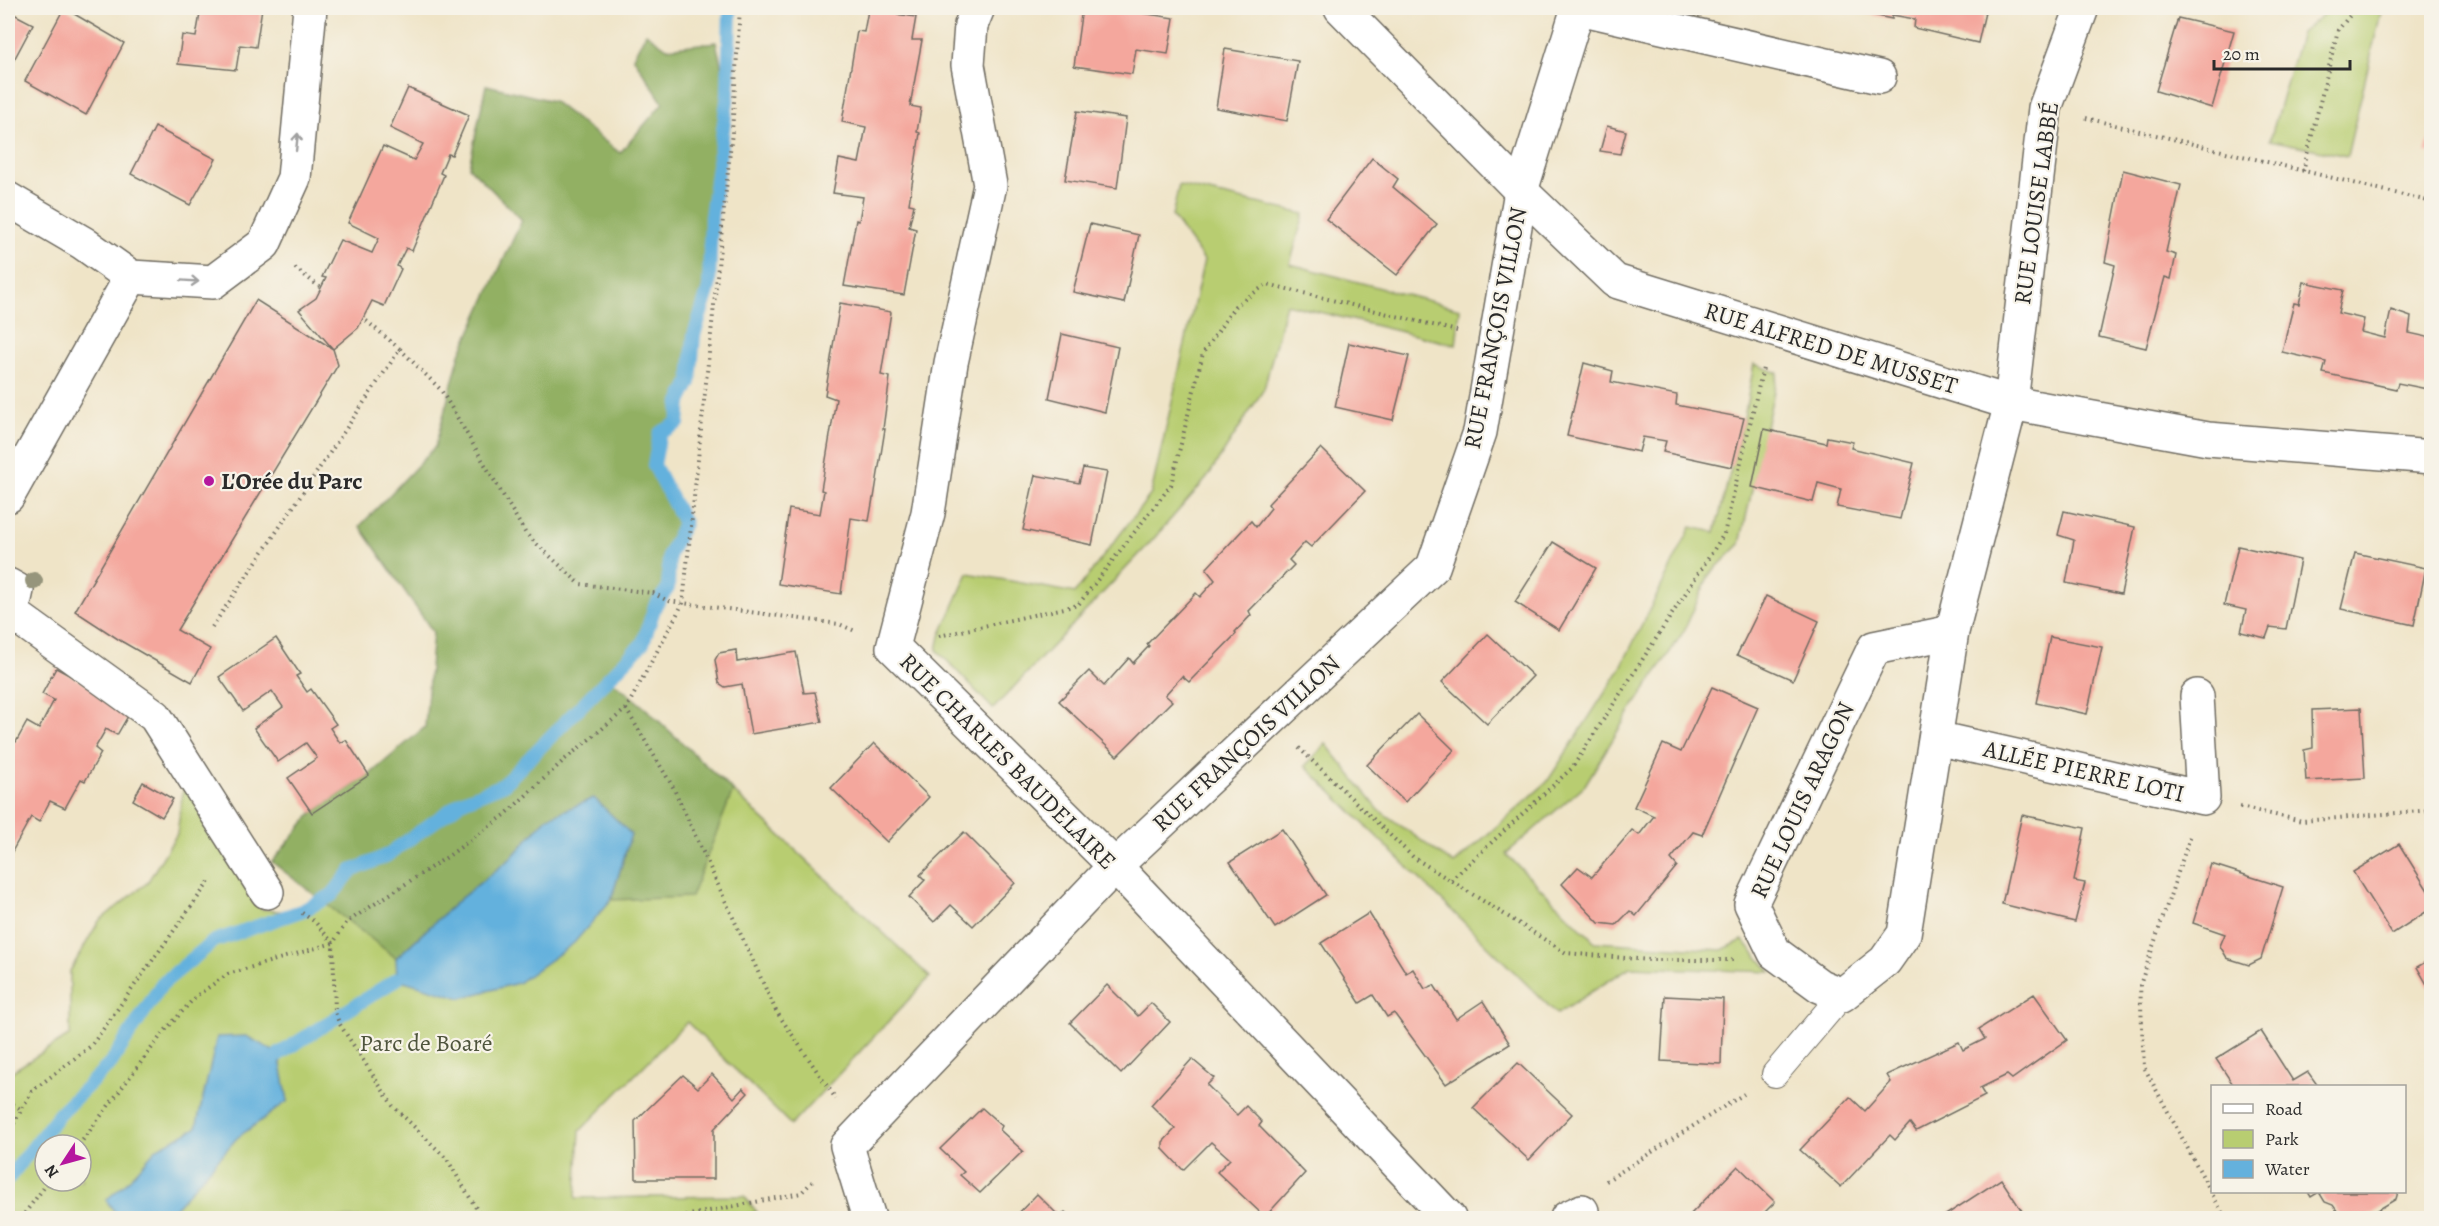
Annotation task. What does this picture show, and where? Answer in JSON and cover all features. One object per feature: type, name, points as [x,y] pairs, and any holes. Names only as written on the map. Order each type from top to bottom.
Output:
[{"type":"street","points":[[8,199],[84,243],[131,277],[213,282],[264,244],[294,178],[310,8]]},
{"type":"street","name":"RUE CHARLES BAUDELAIRE","points":[[978,8],[971,24],[968,65],[990,185],[951,363],[928,513],[893,647],[1115,866],[1449,1218]]},
{"type":"street","name":"RUE ALFRED DE MUSSET","points":[[1341,8],[1521,191],[1615,281],[2011,403],[2208,439],[2432,457]]},
{"type":"street","points":[[1579,8],[1879,77]]},
{"type":"street","name":"RUE FRANÇOIS VILLON","points":[[853,1139],[1115,866],[1433,567],[1480,432],[1521,191],[1579,8]]},
{"type":"street","name":"RUE LOUISE LABBÉ","points":[[2011,403],[2045,108],[2082,8]]},
{"type":"street","points":[[8,496],[131,277]]},
{"type":"street","points":[[1842,995],[1885,961],[1904,934],[1952,632],[2011,403]]},
{"type":"street","points":[[9,606],[155,716],[267,892]]},
{"type":"street","name":"RUE LOUIS ARAGON","points":[[1842,995],[1821,986],[1774,953],[1751,904],[1874,648],[1952,632]]},
{"type":"street","name":"ALLÉE PIERRE LOTI","points":[[1936,738],[2204,798],[2197,696]]},
{"type":"street","points":[[853,1139],[869,1218]]},
{"type":"lane","points":[[1775,1074],[1842,995]]},
{"type":"path","points":[[482,1218],[447,1159],[393,1106],[339,1023],[335,1012],[333,943],[347,922],[447,857],[505,815],[563,761],[626,710],[683,603],[732,132],[740,8]]},
{"type":"path","points":[[2303,171],[2338,30],[2356,8]]},
{"type":"path","points":[[2045,108],[2432,202]]},
{"type":"path","points":[[363,318],[400,349],[441,390],[525,534],[580,584],[653,593],[668,601],[839,624],[893,647],[1078,605],[1171,485],[1203,353],[1235,306],[1267,284],[1496,340]]},
{"type":"path","points":[[1450,880],[1572,768],[1724,534],[1773,330]]},
{"type":"path","points":[[212,627],[400,349]]},
{"type":"path","points":[[626,710],[673,787],[776,1011],[853,1139],[801,1193],[674,1218]]},
{"type":"path","points":[[1270,720],[1413,857],[1566,953],[1649,960],[1744,960],[1774,953]]},
{"type":"path","points":[[2211,1192],[2144,1066],[2140,985],[2204,798],[2302,821],[2432,810]]},
{"type":"path","points":[[8,1134],[32,1091],[91,1046],[237,843]]},
{"type":"path","points":[[315,922],[333,943]]},
{"type":"path","points":[[88,1133],[163,1033],[196,996],[228,975],[333,943]]},
{"type":"path","points":[[1574,1215],[1601,1185],[1775,1074]]},
{"type":"path","points":[[8,1101],[22,1110]]},
{"type":"path","points":[[21,1218],[41,1193]]},
{"type":"path","points":[[2212,1193],[2225,1218]]},
{"type":"green space","points":[[2331,8],[2382,8],[2347,156],[2270,140],[2301,33]]},
{"type":"green space","points":[[646,33],[667,48],[716,42],[728,94],[711,217],[709,288],[694,335],[690,382],[680,402],[678,423],[660,433],[654,465],[684,523],[669,555],[668,588],[655,606],[643,643],[609,678],[645,708],[733,791],[691,897],[611,900],[631,834],[547,818],[510,859],[461,898],[396,958],[272,862],[312,813],[369,775],[425,727],[433,632],[360,526],[435,447],[460,354],[522,220],[469,167],[486,85],[553,101],[620,153],[663,103],[633,57]]},
{"type":"green space","points":[[1179,185],[1304,214],[1290,264],[1460,309],[1456,345],[1286,304],[1264,389],[1207,478],[1149,544],[993,709],[937,650],[940,636],[968,573],[1075,593],[1151,494],[1204,260],[1172,216]]},
{"type":"green space","points":[[1754,364],[1778,373],[1740,544],[1709,575],[1684,631],[1622,724],[1585,785],[1506,854],[1595,942],[1722,950],[1743,940],[1771,972],[1630,967],[1557,1014],[1305,766],[1326,744],[1379,810],[1454,864],[1547,782],[1619,671],[1691,527],[1715,532],[1744,418]]},
{"type":"green space","name":"Parc de Boaré","points":[[645,708],[930,977],[791,1125],[687,1022],[580,1131],[576,1198],[744,1196],[757,1212],[736,1218],[8,1218],[8,1074],[70,1035],[70,971],[99,921],[147,883],[177,834],[184,782],[261,909],[295,913],[332,895]]},
{"type":"water","points":[[594,798],[631,834],[611,900],[574,943],[518,983],[461,998],[397,979],[396,958],[461,898],[510,859],[547,818]]},
{"type":"water","points":[[246,1036],[279,1054],[288,1101],[237,1138],[166,1218],[119,1218],[106,1200],[128,1181],[157,1148],[196,1128],[217,1037]]},
{"type":"building","points":[[64,8],[124,43],[86,115],[25,81]]},
{"type":"building","points":[[201,8],[262,8],[256,47],[240,45],[236,70],[178,64],[182,35],[196,37]]},
{"type":"building","points":[[1082,8],[1142,11],[1142,13],[1174,18],[1168,54],[1136,49],[1132,74],[1074,66]]},
{"type":"building","points":[[1986,8],[1978,43],[1914,28],[1915,19],[1892,15],[1892,19],[1845,9]]},
{"type":"building","points":[[868,10],[916,17],[912,40],[922,40],[910,106],[921,108],[917,132],[920,133],[909,204],[914,205],[909,227],[916,229],[904,295],[844,286],[856,220],[859,221],[863,197],[833,193],[839,159],[859,163],[866,127],[842,122],[857,31],[864,32]]},
{"type":"building","points":[[8,11],[33,24],[8,71]]},
{"type":"building","points":[[2178,18],[2234,31],[2212,108],[2156,91]]},
{"type":"building","points":[[1225,49],[1298,61],[1287,121],[1216,108]]},
{"type":"building","points":[[408,88],[469,115],[452,155],[448,154],[440,173],[444,175],[412,251],[406,248],[397,266],[401,269],[384,306],[372,301],[358,328],[333,349],[299,310],[316,298],[326,278],[322,277],[340,240],[372,253],[379,238],[348,223],[383,146],[414,160],[423,144],[390,128]]},
{"type":"building","points":[[1077,111],[1126,118],[1117,188],[1065,180]]},
{"type":"building","points":[[1607,126],[1626,131],[1620,154],[1600,151]]},
{"type":"building","points":[[155,127],[216,159],[190,205],[131,174]]},
{"type":"building","points":[[2432,129],[2432,154],[2425,152]]},
{"type":"building","points":[[1372,158],[1398,179],[1393,187],[1437,224],[1397,275],[1326,219]]},
{"type":"building","points":[[2123,170],[2181,185],[2166,252],[2176,255],[2171,279],[2165,277],[2146,348],[2099,337],[2115,265],[2105,262]]},
{"type":"building","points":[[1090,224],[1139,235],[1124,303],[1073,292]]},
{"type":"building","points":[[2304,282],[2343,290],[2338,313],[2364,319],[2361,332],[2385,338],[2391,310],[2411,317],[2409,333],[2432,338],[2432,390],[2398,383],[2396,389],[2323,373],[2326,362],[2282,352],[2294,303],[2299,304]]},
{"type":"building","name":"L'Orée du Parc","points":[[256,300],[333,349],[338,365],[177,630],[210,649],[192,682],[75,611]]},
{"type":"building","points":[[840,303],[891,312],[881,375],[890,377],[883,429],[885,429],[874,498],[869,521],[851,518],[841,594],[778,584],[789,509],[820,514],[824,491],[821,490],[836,399],[825,395]]},
{"type":"building","points":[[1062,334],[1118,347],[1105,412],[1049,398]]},
{"type":"building","points":[[1349,343],[1409,356],[1393,420],[1335,407]]},
{"type":"building","points":[[1584,363],[1613,371],[1611,382],[1677,395],[1676,405],[1744,418],[1732,467],[1663,452],[1666,441],[1643,437],[1639,452],[1567,436]]},
{"type":"building","points":[[1764,429],[1826,443],[1827,437],[1853,442],[1851,448],[1914,463],[1900,519],[1837,507],[1841,489],[1818,483],[1813,502],[1752,487]]},
{"type":"building","points":[[1321,448],[1365,491],[1311,547],[1305,542],[1289,560],[1294,565],[1249,611],[1251,615],[1235,632],[1236,634],[1189,682],[1182,676],[1165,695],[1172,701],[1117,756],[1059,701],[1089,671],[1104,686],[1129,658],[1133,663],[1149,646],[1147,644],[1196,593],[1200,597],[1215,580],[1206,569],[1251,521],[1256,527],[1271,508],[1268,504]]},
{"type":"building","points":[[1083,468],[1107,472],[1092,545],[1023,530],[1035,475],[1079,483]]},
{"type":"building","points":[[2064,511],[2135,527],[2121,594],[2066,583],[2074,540],[2058,535]]},
{"type":"building","points":[[1553,542],[1596,568],[1559,630],[1515,602]]},
{"type":"building","points":[[2238,546],[2300,560],[2286,629],[2270,627],[2266,638],[2241,632],[2246,610],[2224,605]]},
{"type":"building","points":[[2355,553],[2426,568],[2414,625],[2341,609]]},
{"type":"building","points":[[1766,596],[1819,621],[1793,680],[1737,655]]},
{"type":"building","points":[[1488,634],[1533,676],[1487,724],[1442,682]]},
{"type":"building","points":[[2050,637],[2102,647],[2087,714],[2036,703]]},
{"type":"building","points":[[276,638],[300,674],[296,676],[307,692],[311,689],[336,724],[330,728],[340,743],[346,740],[369,775],[312,813],[288,778],[317,758],[306,743],[278,762],[254,728],[283,707],[272,691],[243,711],[219,677]]},
{"type":"building","points":[[736,650],[737,662],[796,652],[804,693],[815,692],[822,722],[751,734],[742,684],[725,687],[719,683],[715,660],[719,653]]},
{"type":"building","points":[[56,668],[132,709],[117,735],[106,729],[95,748],[101,753],[85,781],[81,779],[65,808],[50,801],[39,822],[31,817],[8,859],[8,737],[16,742],[27,722],[39,729],[54,700],[42,694]]},
{"type":"building","points":[[1712,687],[1758,707],[1702,835],[1693,832],[1671,859],[1677,866],[1636,916],[1630,911],[1616,925],[1599,923],[1562,884],[1578,867],[1592,877],[1632,830],[1639,835],[1654,816],[1634,807],[1663,744],[1681,752]]},
{"type":"building","points":[[2361,708],[2365,778],[2306,781],[2304,750],[2313,748],[2312,710]]},
{"type":"building","points":[[1417,714],[1454,750],[1405,802],[1367,765]]},
{"type":"building","points":[[874,743],[929,797],[887,842],[831,788]]},
{"type":"building","points":[[143,782],[173,799],[162,817],[133,800]]},
{"type":"building","points":[[2022,815],[2085,828],[2074,881],[2085,883],[2075,922],[2002,904]]},
{"type":"building","points":[[1282,829],[1326,895],[1275,928],[1230,862]]},
{"type":"building","points":[[964,832],[1015,883],[973,926],[951,905],[934,922],[909,897],[925,880],[920,875]]},
{"type":"building","points":[[2399,844],[2432,897],[2432,908],[2392,934],[2353,872]]},
{"type":"building","points":[[2211,864],[2283,887],[2261,959],[2249,965],[2227,958],[2220,946],[2225,934],[2193,923]]},
{"type":"building","points":[[1369,913],[1406,973],[1413,969],[1425,989],[1434,985],[1456,1019],[1483,1001],[1510,1044],[1446,1084],[1394,1013],[1387,1017],[1373,995],[1360,1003],[1321,943]]},
{"type":"building","points":[[2432,958],[2432,993],[2417,967]]},
{"type":"building","points":[[1107,985],[1138,1016],[1151,1003],[1170,1022],[1121,1074],[1070,1023]]},
{"type":"building","points":[[2034,994],[2067,1040],[2012,1079],[2007,1075],[1980,1088],[1985,1096],[1916,1131],[1910,1123],[1895,1140],[1890,1135],[1841,1187],[1800,1150],[1850,1097],[1865,1111],[1891,1082],[1887,1075],[1959,1042],[1963,1050],[1985,1039],[1979,1029]]},
{"type":"building","points":[[1665,996],[1723,999],[1721,1064],[1661,1061]]},
{"type":"building","points":[[2261,1031],[2293,1081],[2308,1072],[2317,1085],[2233,1085],[2216,1059]]},
{"type":"building","points":[[1192,1059],[1214,1078],[1207,1085],[1237,1115],[1246,1106],[1262,1122],[1259,1126],[1305,1173],[1265,1217],[1217,1172],[1230,1159],[1211,1142],[1183,1170],[1163,1149],[1163,1142],[1175,1129],[1151,1105]]},
{"type":"building","points":[[1518,1063],[1572,1114],[1529,1160],[1473,1108]]},
{"type":"building","points":[[712,1074],[734,1098],[743,1088],[748,1093],[714,1129],[714,1179],[636,1179],[635,1121],[683,1075],[698,1088]]},
{"type":"building","points":[[982,1108],[1002,1126],[1000,1130],[1023,1151],[980,1193],[960,1175],[964,1172],[940,1149]]},
{"type":"building","points":[[1738,1166],[1775,1202],[1759,1218],[1692,1218],[1689,1216]]},
{"type":"building","points":[[2001,1179],[2024,1214],[2017,1218],[1941,1218]]},
{"type":"building","points":[[2320,1193],[2398,1193],[2396,1199],[2365,1218],[2342,1218],[2333,1205],[2325,1202]]},
{"type":"building","points":[[1037,1194],[1060,1217],[1065,1212],[1072,1218],[1014,1218]]},
{"type":"waterway","points":[[8,1179],[60,1113],[111,1063],[162,984],[214,941],[304,910],[332,895],[351,871],[386,856],[463,801],[503,785],[643,643],[655,606],[668,588],[669,555],[684,523],[654,465],[660,433],[678,423],[680,402],[690,382],[694,335],[709,288],[711,217],[728,94],[730,8]]},
{"type":"waterway","points":[[279,1054],[397,979]]},
{"type":"place","name":"L'Orée du Parc","points":[[209,481]]}]
